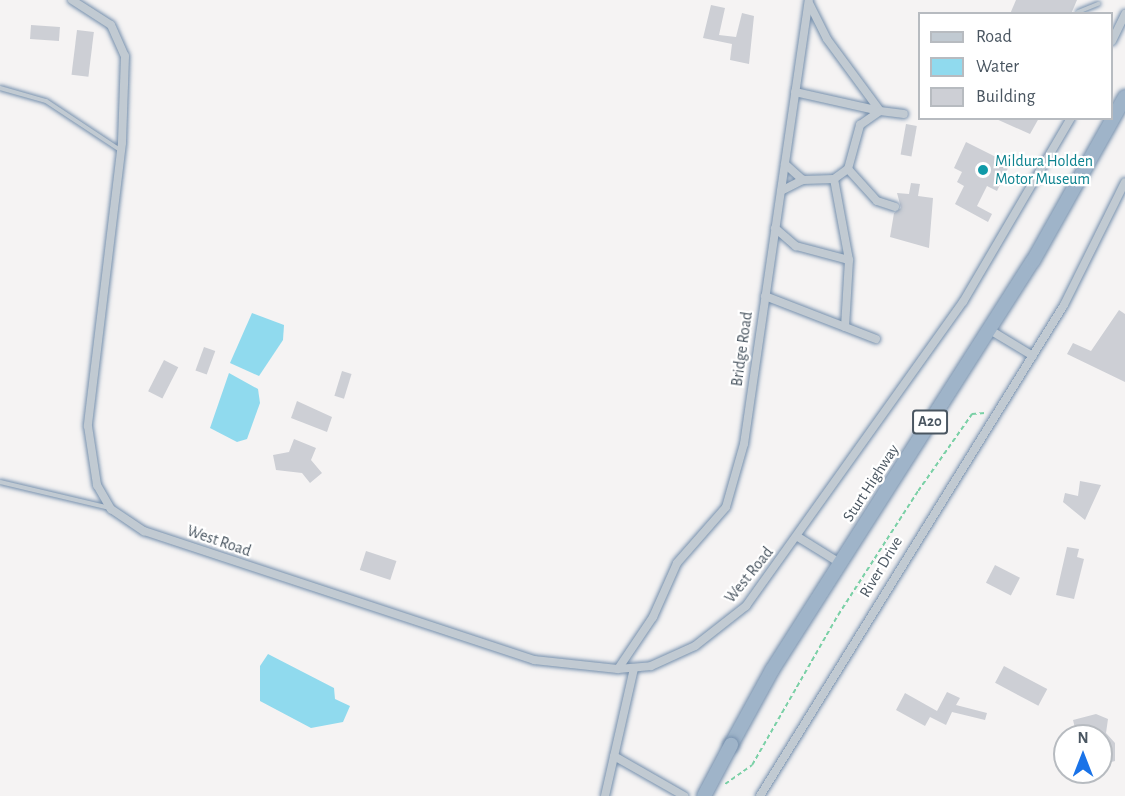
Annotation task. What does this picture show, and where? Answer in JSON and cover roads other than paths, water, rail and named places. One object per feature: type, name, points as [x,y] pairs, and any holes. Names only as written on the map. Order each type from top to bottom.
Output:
[{"type":"highway","name":"Sturt Highway","points":[[1113,118],[1125,97]]},
{"type":"highway","name":"Sturt Highway","points":[[704,796],[731,745],[840,563],[990,330],[1112,120]]},
{"type":"street","name":"West Road","points":[[72,0],[99,13],[121,41],[126,72],[121,150],[88,426],[97,485],[111,508],[144,531],[534,660],[618,669],[634,668],[695,646],[722,628],[746,606],[798,537],[963,302],[1070,120]]},
{"type":"street","name":"Bridge Road","points":[[618,669],[653,617],[677,562],[726,507],[744,444],[808,1]]},
{"type":"street","points":[[808,1],[827,39],[880,111]]},
{"type":"street","points":[[1113,39],[1125,14]]},
{"type":"street","points":[[795,92],[880,111],[904,114]]},
{"type":"street","points":[[781,191],[803,180],[834,179],[848,168],[860,125],[880,111]]},
{"type":"street","points":[[785,164],[803,180]]},
{"type":"street","points":[[848,168],[877,201],[895,207]]},
{"type":"street","points":[[834,179],[849,260],[845,327]]},
{"type":"street","name":"River Drive","points":[[760,796],[1033,356],[1125,182]]},
{"type":"street","points":[[775,228],[796,246],[849,260]]},
{"type":"street","points":[[765,296],[876,339]]},
{"type":"street","points":[[990,330],[1033,356]]},
{"type":"street","points":[[798,537],[840,563]]},
{"type":"street","points":[[605,796],[634,668]]},
{"type":"street","points":[[614,756],[684,796]]},
{"type":"lane","points":[[1078,12],[1098,4]]},
{"type":"lane","points":[[0,88],[46,101],[121,150]]},
{"type":"lane","points":[[0,482],[111,508]]},
{"type":"water","points":[[252,313],[284,325],[283,340],[259,376],[230,363]]},
{"type":"water","points":[[229,373],[258,389],[260,403],[247,439],[237,442],[210,428]]},
{"type":"water","points":[[268,654],[334,688],[335,699],[350,706],[343,722],[311,728],[260,701],[260,666]]},
{"type":"place","name":"Mildura Holden Motor Museum","points":[[983,170]]}]
